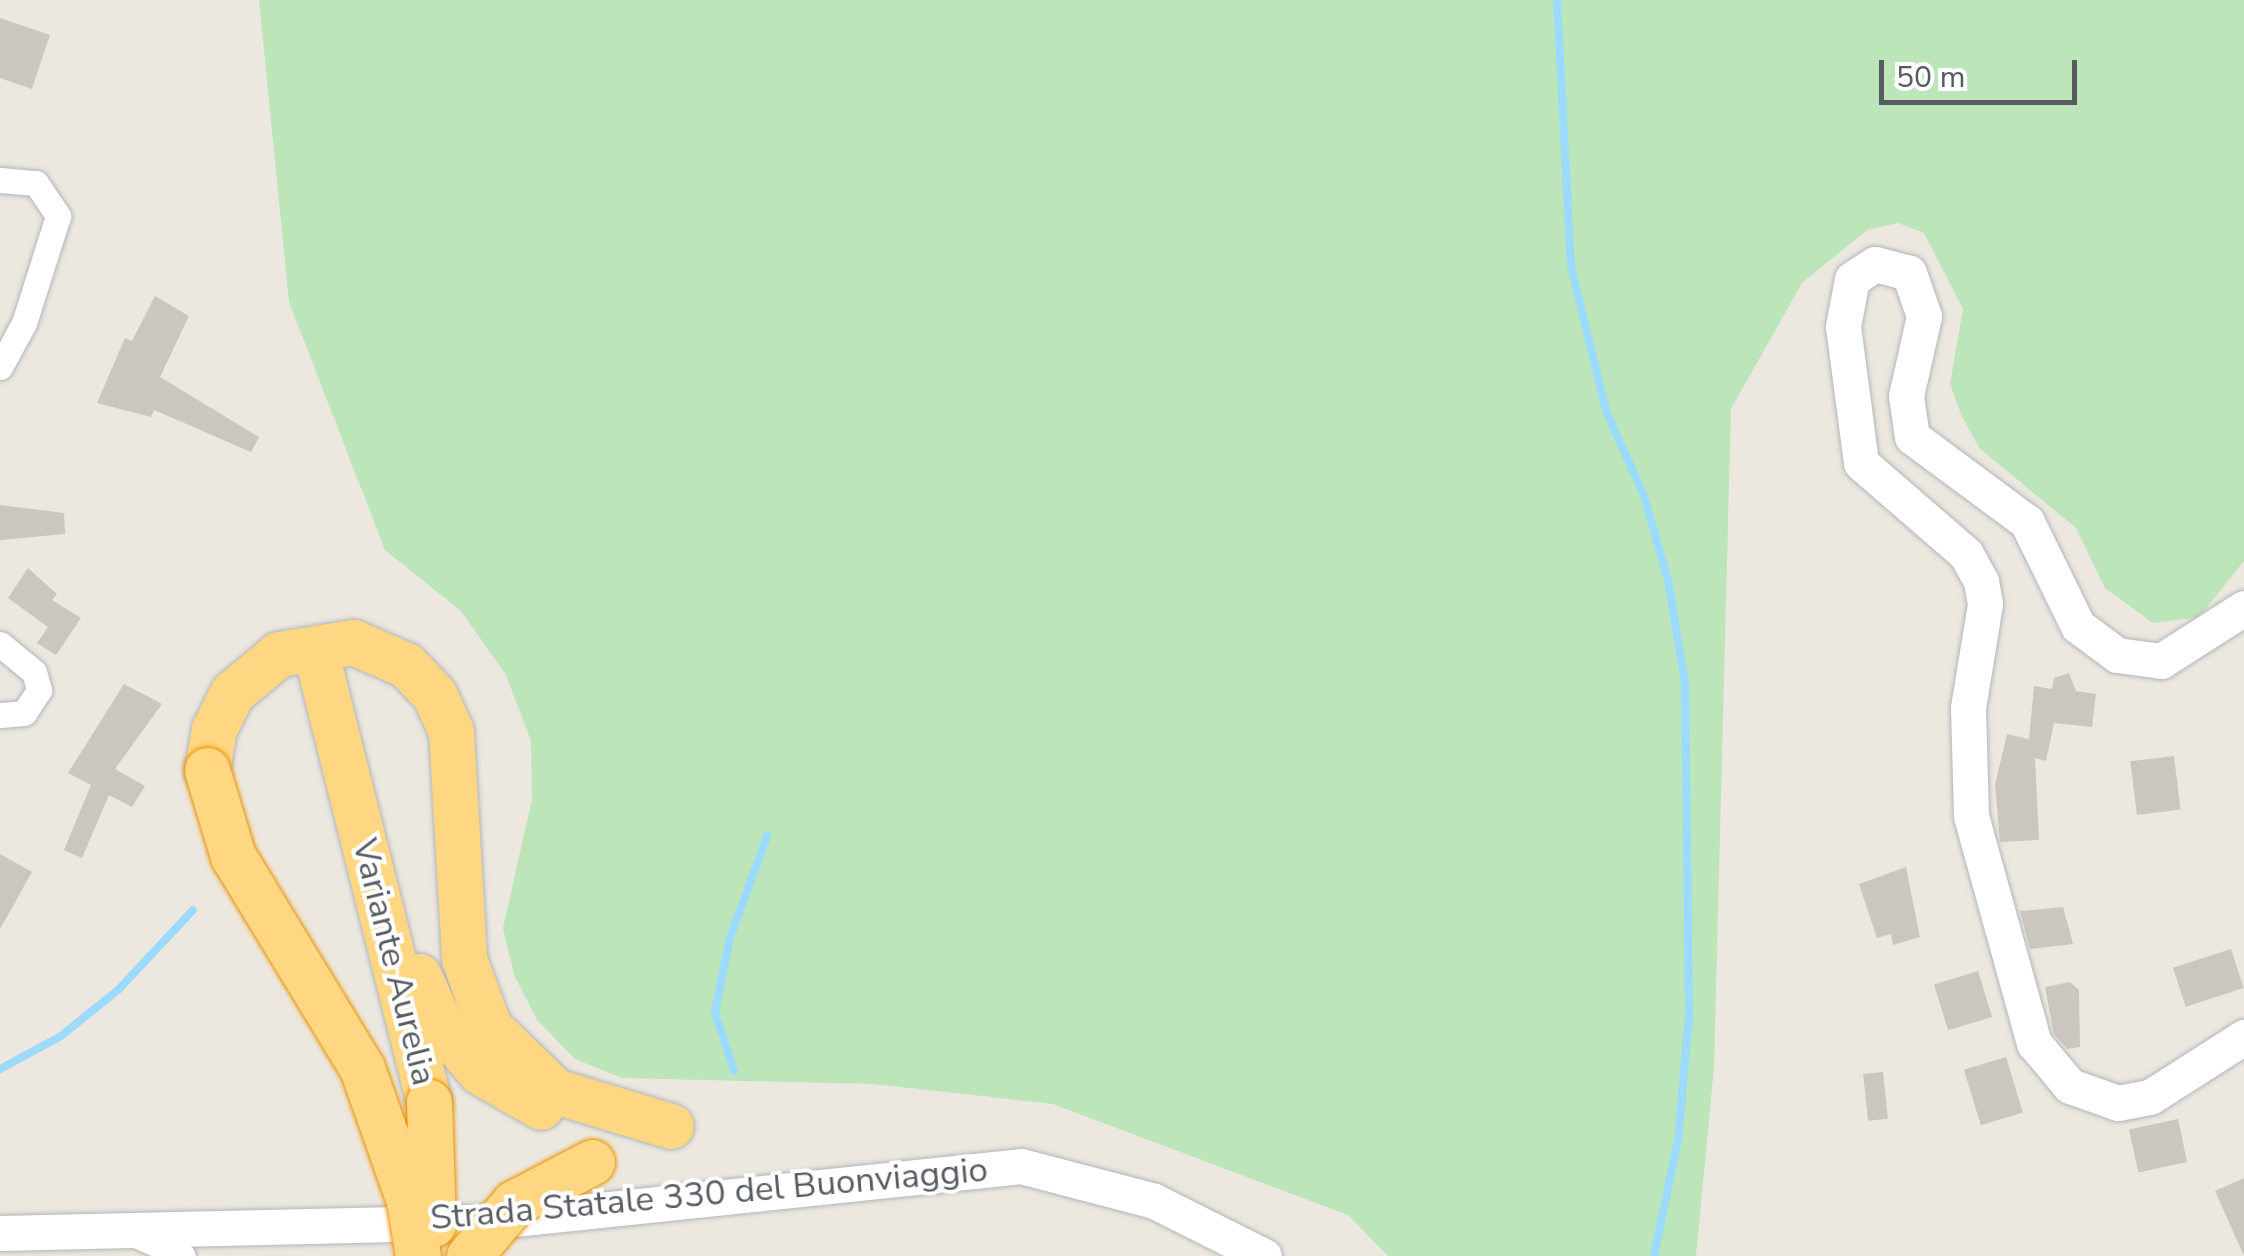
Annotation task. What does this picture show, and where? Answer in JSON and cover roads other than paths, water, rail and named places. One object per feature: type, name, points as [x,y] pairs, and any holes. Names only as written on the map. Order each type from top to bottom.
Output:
[{"type":"highway","points":[[418,1256],[404,1185],[362,1068],[232,856],[208,770],[214,729],[232,692],[279,654],[354,642],[406,664],[434,694],[452,732],[464,959],[489,1027],[518,1064],[555,1092],[670,1126]]},
{"type":"highway","name":"Variante Aurelia","points":[[321,673],[429,1102],[434,1256]]},
{"type":"highway","points":[[375,882],[442,1027],[480,1072],[572,1119],[670,1126]]},
{"type":"highway","points":[[470,1256],[514,1203],[670,1126]]},
{"type":"street","points":[[0,180],[36,182],[58,216],[24,323],[0,367]]},
{"type":"street","points":[[2244,608],[2160,661],[2117,655],[2078,626],[2026,522],[1912,437],[1906,396],[1924,316],[1909,273],[1875,264],[1852,280],[1842,326],[1856,451],[1871,477],[1966,554],[1981,581],[1985,604],[1968,708],[1971,816],[2034,1042],[2070,1086],[2118,1104],[2150,1097],[2244,1037]]},
{"type":"street","points":[[0,644],[34,672],[39,690],[24,713],[0,715]]},
{"type":"street","name":"Strada Statale 330 del Buonviaggio","points":[[0,1233],[138,1236],[185,1225],[485,1222],[1020,1166],[1154,1200],[1264,1256]]},
{"type":"street","name":"Strada Statale 330 del Buonviaggio","points":[[138,1236],[183,1256]]},
{"type":"waterway","points":[[1557,0],[1571,266],[1606,411],[1644,496],[1668,580],[1685,683],[1689,1015],[1678,1140],[1654,1256]]},
{"type":"waterway","points":[[734,1071],[715,1012],[729,941],[767,836]]},
{"type":"waterway","points":[[0,1069],[61,1036],[119,989],[193,910]]}]
